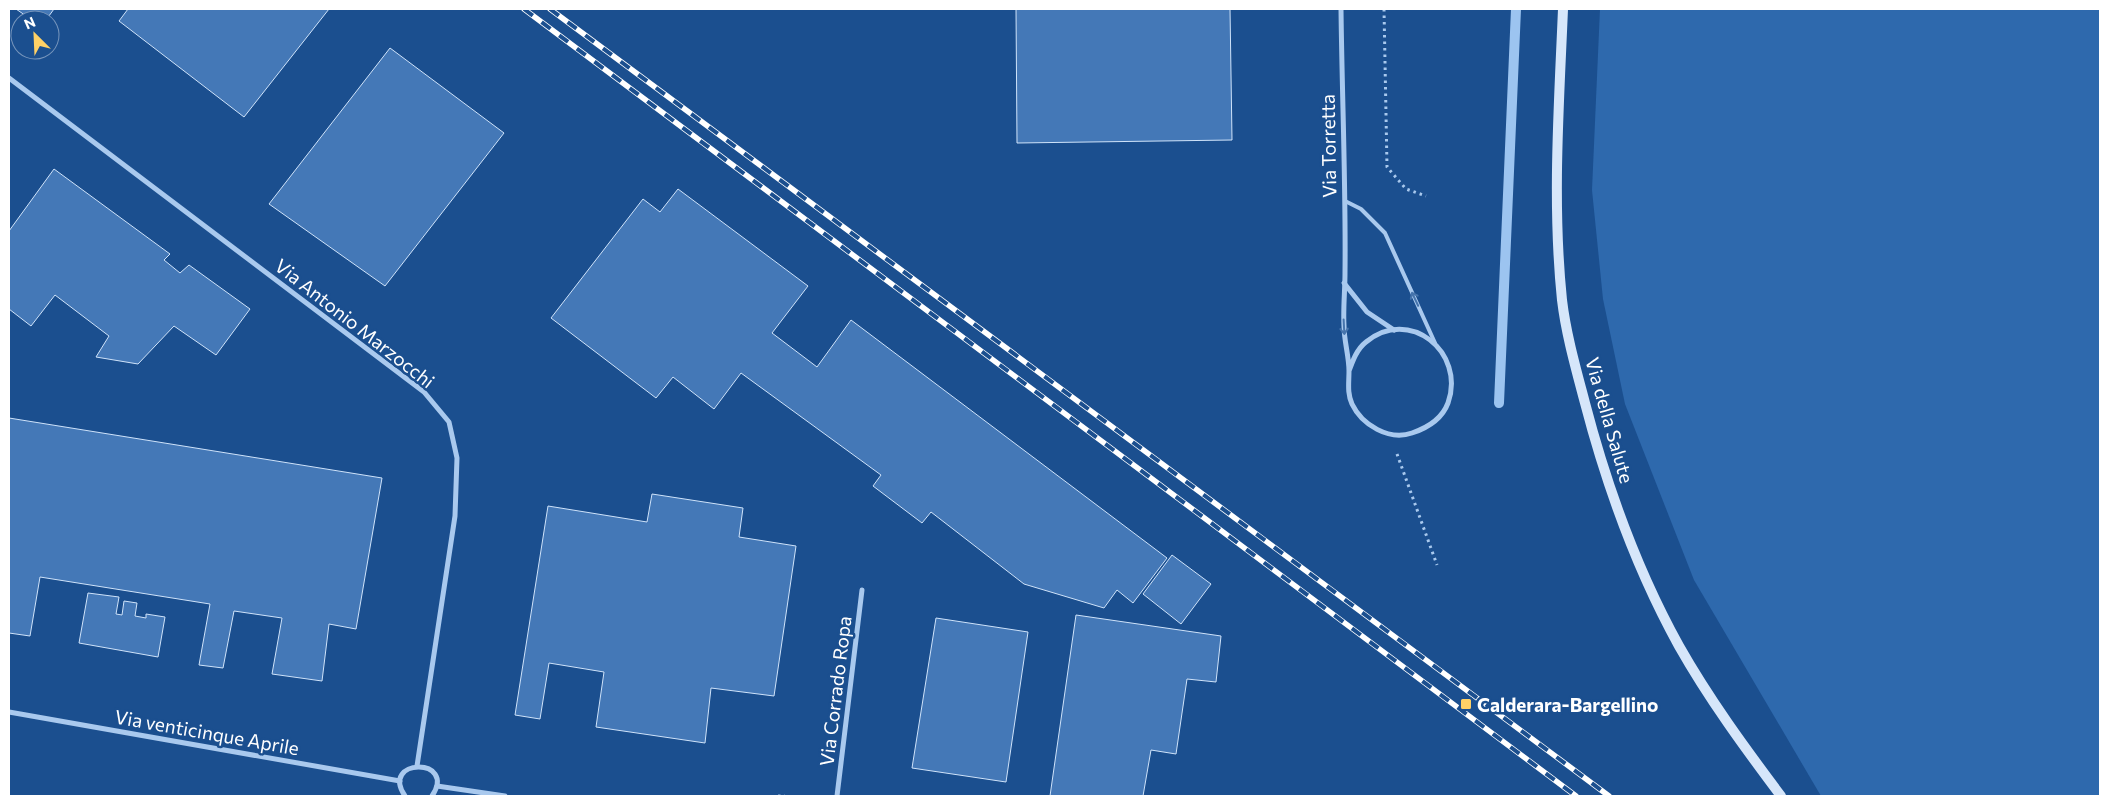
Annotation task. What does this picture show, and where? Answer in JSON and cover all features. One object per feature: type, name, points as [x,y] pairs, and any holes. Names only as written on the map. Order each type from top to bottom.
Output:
[{"type":"street","name":"Via Torretta","points":[[1341,9],[1344,327],[1349,370],[1348,387],[1352,404],[1361,418],[1375,428],[1390,434]]},
{"type":"street","name":"Via della Salute","points":[[1563,9],[1557,214],[1562,301],[1575,366],[1592,430],[1626,534],[1679,646],[1730,728],[1781,796]]},
{"type":"street","name":"Via Antonio Marzocchi","points":[[9,78],[424,392],[448,422],[457,458],[456,516],[416,766]]},
{"type":"street","points":[[1344,283],[1367,312],[1394,330]]},
{"type":"street","points":[[1349,370],[1356,354],[1366,342],[1379,334],[1394,330],[1408,330],[1422,335],[1435,343],[1446,356],[1452,372],[1452,389],[1448,405],[1438,419],[1424,429],[1408,434],[1390,434]]},
{"type":"street","name":"Via Corrado Ropa","points":[[838,796],[862,590]]},
{"type":"street","name":"Via venticinque Aprile","points":[[9,712],[400,781]]},
{"type":"street","points":[[405,796],[401,791],[400,781],[408,769],[416,766],[425,767],[431,770],[434,775],[437,786],[432,796]]},
{"type":"street","points":[[437,786],[505,796]]},
{"type":"lane","points":[[1344,200],[1361,209],[1385,233],[1435,343]]},
{"type":"path","points":[[1384,9],[1387,167],[1406,189],[1426,196]]},
{"type":"path","points":[[1390,434],[1437,565]]},
{"type":"path","points":[[778,796],[785,796]]},
{"type":"shaded area","points":[[1600,9],[2100,9],[2100,796],[1821,796],[1694,580],[1625,404],[1603,299],[1592,190]]},
{"type":"building","points":[[16,9],[54,9],[53,10]]},
{"type":"building","points":[[128,9],[329,9],[244,117],[119,21]]},
{"type":"building","points":[[1016,9],[1230,9],[1232,140],[1017,143]]},
{"type":"building","points":[[390,48],[504,133],[385,286],[269,204]]},
{"type":"building","points":[[54,169],[170,254],[164,260],[180,273],[189,265],[250,309],[216,355],[174,326],[138,364],[96,357],[109,336],[55,295],[31,326],[9,309],[9,231]]},
{"type":"building","points":[[678,189],[808,286],[772,333],[817,367],[851,320],[1167,558],[1133,603],[1117,590],[1104,608],[1024,584],[931,512],[922,523],[873,486],[881,475],[741,373],[714,409],[673,377],[656,398],[551,318],[643,199],[660,212]]},
{"type":"building","points":[[9,418],[382,478],[356,629],[329,624],[322,681],[272,674],[282,618],[234,611],[223,668],[199,665],[210,604],[40,577],[30,636],[9,633]]},
{"type":"building","points":[[652,494],[743,508],[739,537],[796,546],[774,696],[711,688],[705,743],[596,727],[604,672],[549,663],[540,719],[515,715],[548,506],[647,522]]},
{"type":"building","points":[[1172,555],[1211,584],[1181,624],[1143,594]]},
{"type":"building","points":[[88,593],[119,597],[116,614],[122,615],[124,601],[137,603],[135,616],[146,618],[146,614],[165,617],[158,657],[79,643]]},
{"type":"building","points":[[1076,615],[1221,636],[1216,682],[1187,679],[1176,754],[1151,750],[1143,796],[1050,796]]},
{"type":"building","points":[[936,618],[1028,632],[1006,782],[912,768]]},
{"type":"waterway","points":[[1499,403],[1516,9]]},
{"type":"railway","points":[[524,9],[1576,796]]},
{"type":"railway","points":[[550,9],[1609,796]]},
{"type":"place","name":"Calderara-Bargellino","points":[[1466,704]]}]
